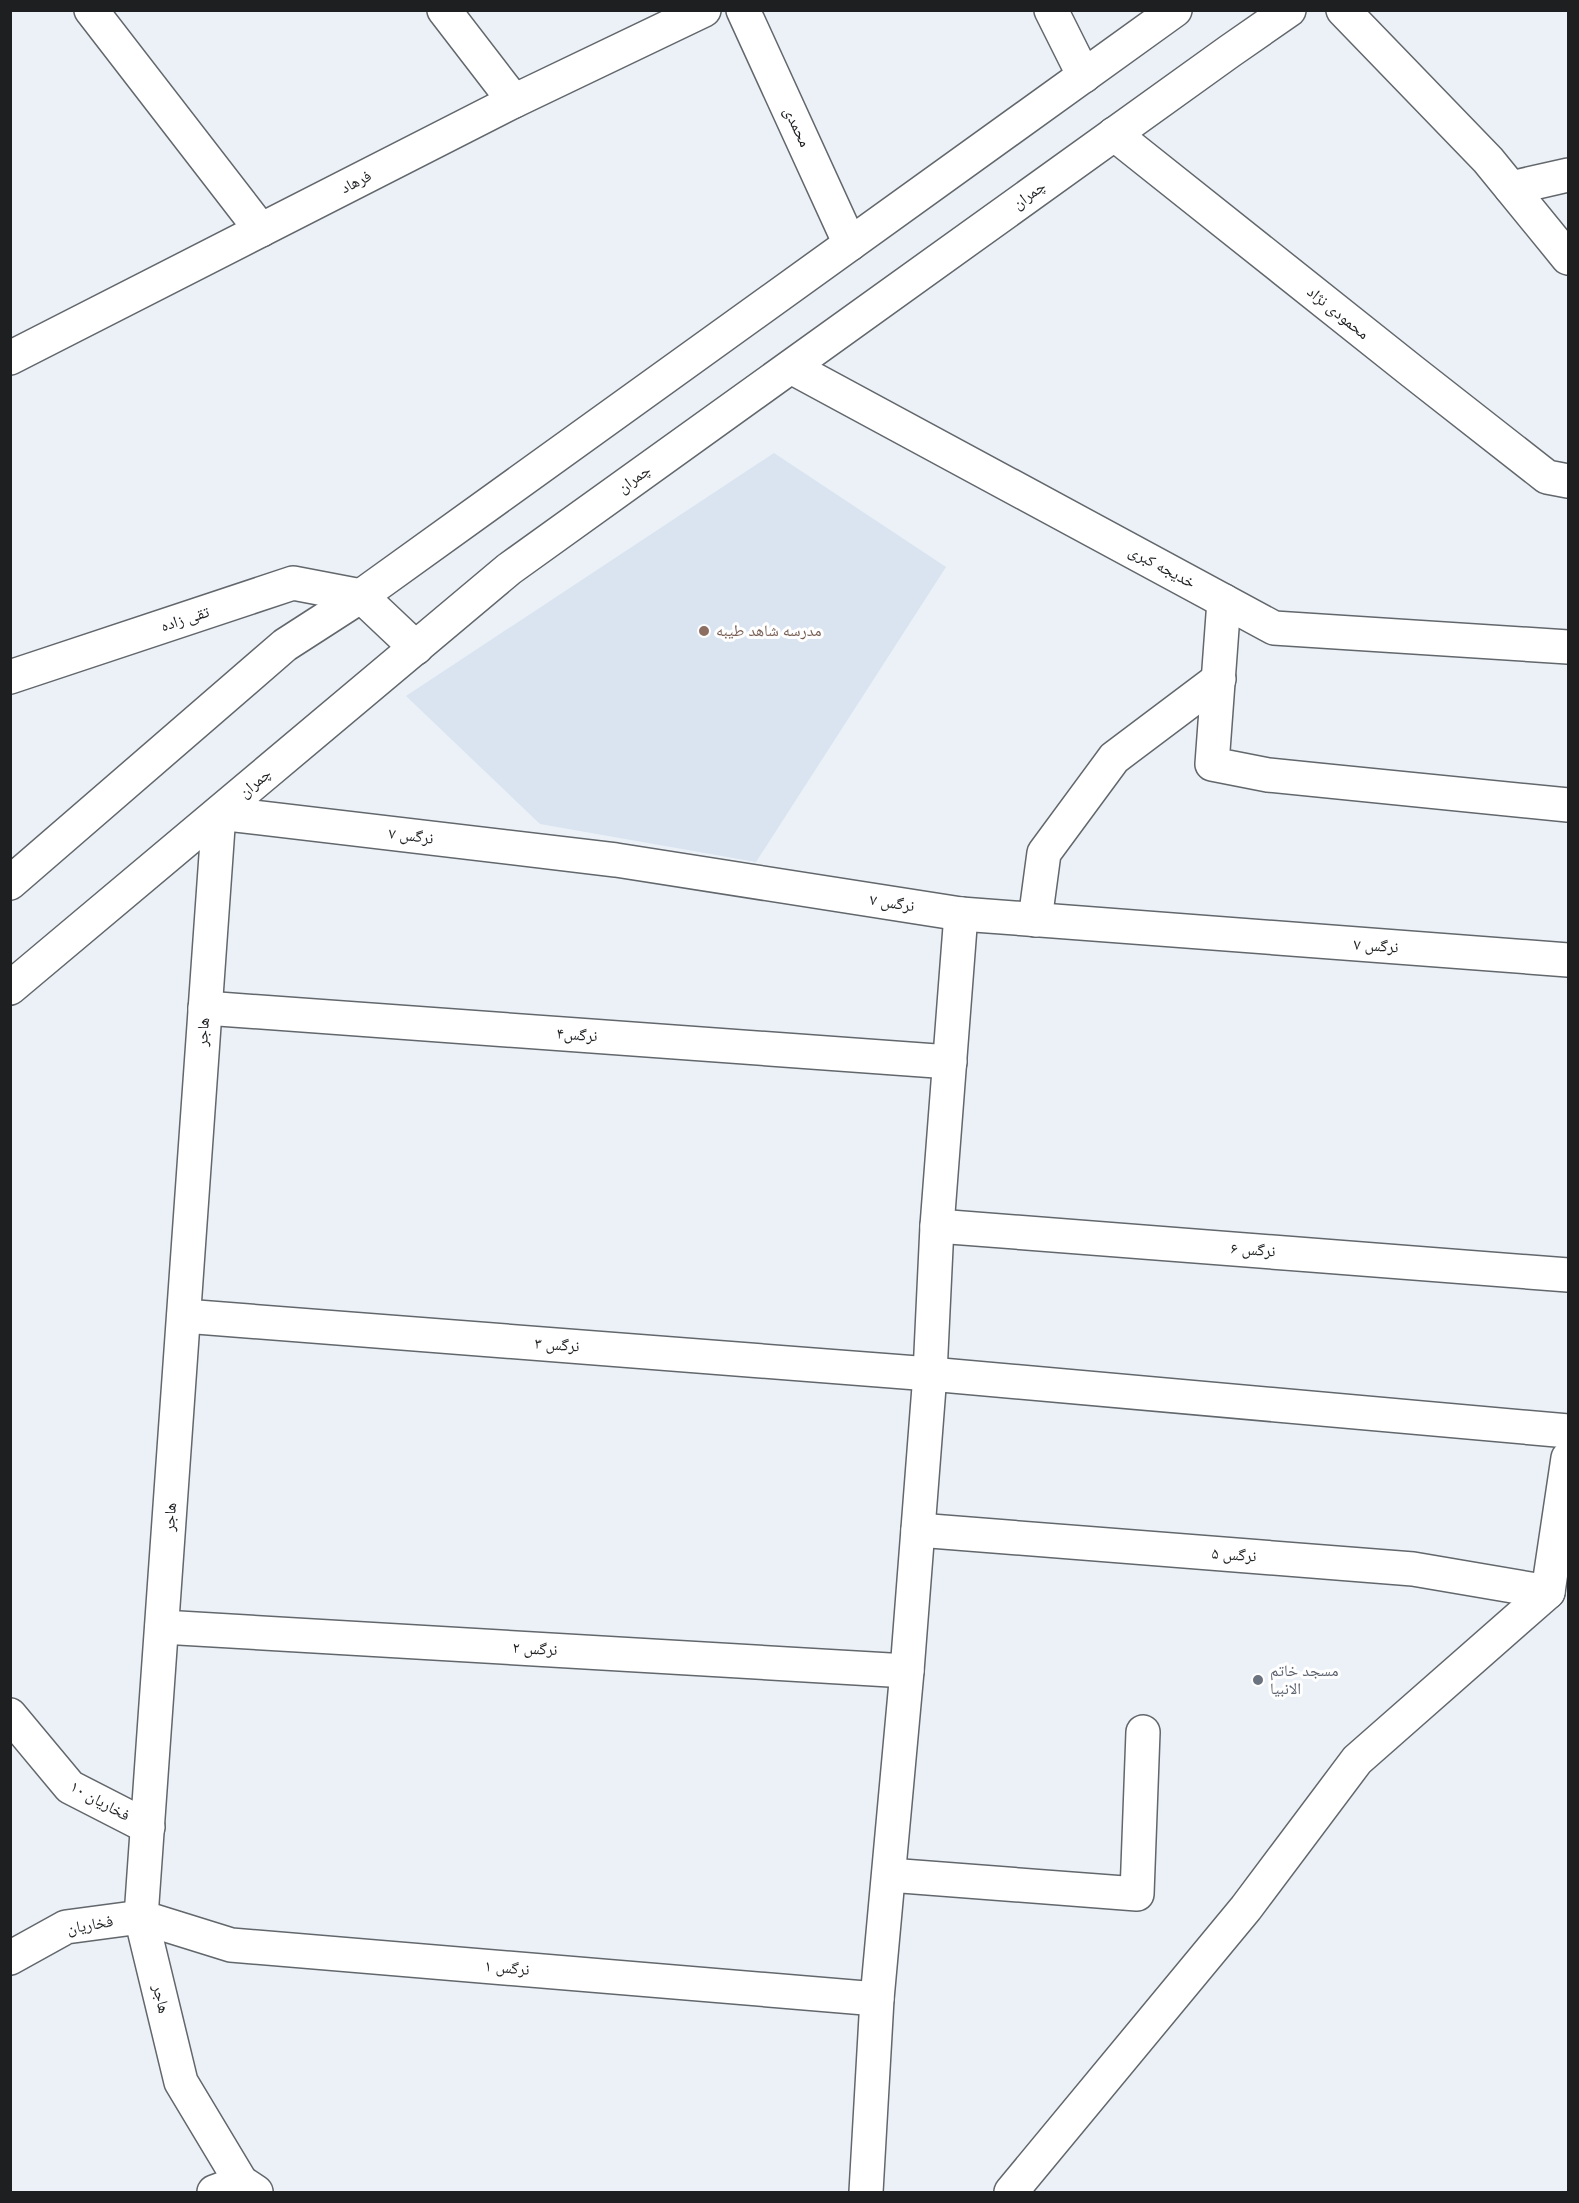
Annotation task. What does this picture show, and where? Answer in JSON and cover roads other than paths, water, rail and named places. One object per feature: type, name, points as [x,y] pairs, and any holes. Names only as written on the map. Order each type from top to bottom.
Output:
[{"type":"street","points":[[91,10],[261,230]]},
{"type":"street","points":[[444,10],[514,101]]},
{"type":"street","name":"فرهاد","points":[[10,358],[514,101],[704,10]]},
{"type":"street","name":"محمدی","points":[[743,10],[850,244]]},
{"type":"street","points":[[1051,10],[1084,76]]},
{"type":"street","points":[[10,883],[285,645],[361,596],[1175,10]]},
{"type":"street","name":"چمران","points":[[10,988],[509,569],[1289,10]]},
{"type":"street","points":[[1343,10],[1488,160],[1569,258]]},
{"type":"street","name":"محمودی نژاد","points":[[1114,134],[1547,477],[1569,481]]},
{"type":"street","points":[[1511,188],[1569,175]]},
{"type":"street","name":"خدیجه کبری","points":[[791,367],[1274,628],[1569,647]]},
{"type":"street","name":"تقی زاده","points":[[10,677],[293,583],[361,596]]},
{"type":"street","points":[[361,596],[416,648]]},
{"type":"street","points":[[1224,601],[1212,764],[1268,775],[1569,805]]},
{"type":"street","points":[[1035,920],[1044,853],[1114,758],[1219,678]]},
{"type":"street","name":"نرگس ۷","points":[[219,813],[616,860],[961,914],[1569,960]]},
{"type":"street","name":"هاجر","points":[[219,813],[141,1917],[181,2082],[237,2189]]},
{"type":"street","points":[[866,2193],[877,1999],[918,1530],[930,1374],[937,1226],[961,914]]},
{"type":"street","name":"نرگس۴","points":[[205,1008],[950,1062]]},
{"type":"street","name":"نرگس ۶","points":[[937,1226],[1569,1275]]},
{"type":"street","name":"نرگس ۳","points":[[184,1316],[930,1374],[1569,1431]]},
{"type":"street","points":[[1011,2193],[1246,1908],[1357,1760],[1548,1592],[1569,1458]]},
{"type":"street","name":"نرگس ۵","points":[[918,1530],[1413,1569],[1548,1592]]},
{"type":"street","name":"نرگس ۲","points":[[162,1627],[907,1671]]},
{"type":"street","name":"فخاریان ۱۰","points":[[10,1715],[70,1788],[148,1827]]},
{"type":"street","points":[[888,1875],[1137,1894],[1143,1732]]},
{"type":"street","name":"فخاریان","points":[[14,1950],[66,1927],[141,1917]]},
{"type":"street","name":"نرگس ۱","points":[[141,1917],[231,1945],[877,1999]]},
{"type":"place","name":"مدرسه شاهد طیبه","points":[[704,631]]},
{"type":"place","name":"مسجد خاتم الانبیا","points":[[1258,1680]]}]
